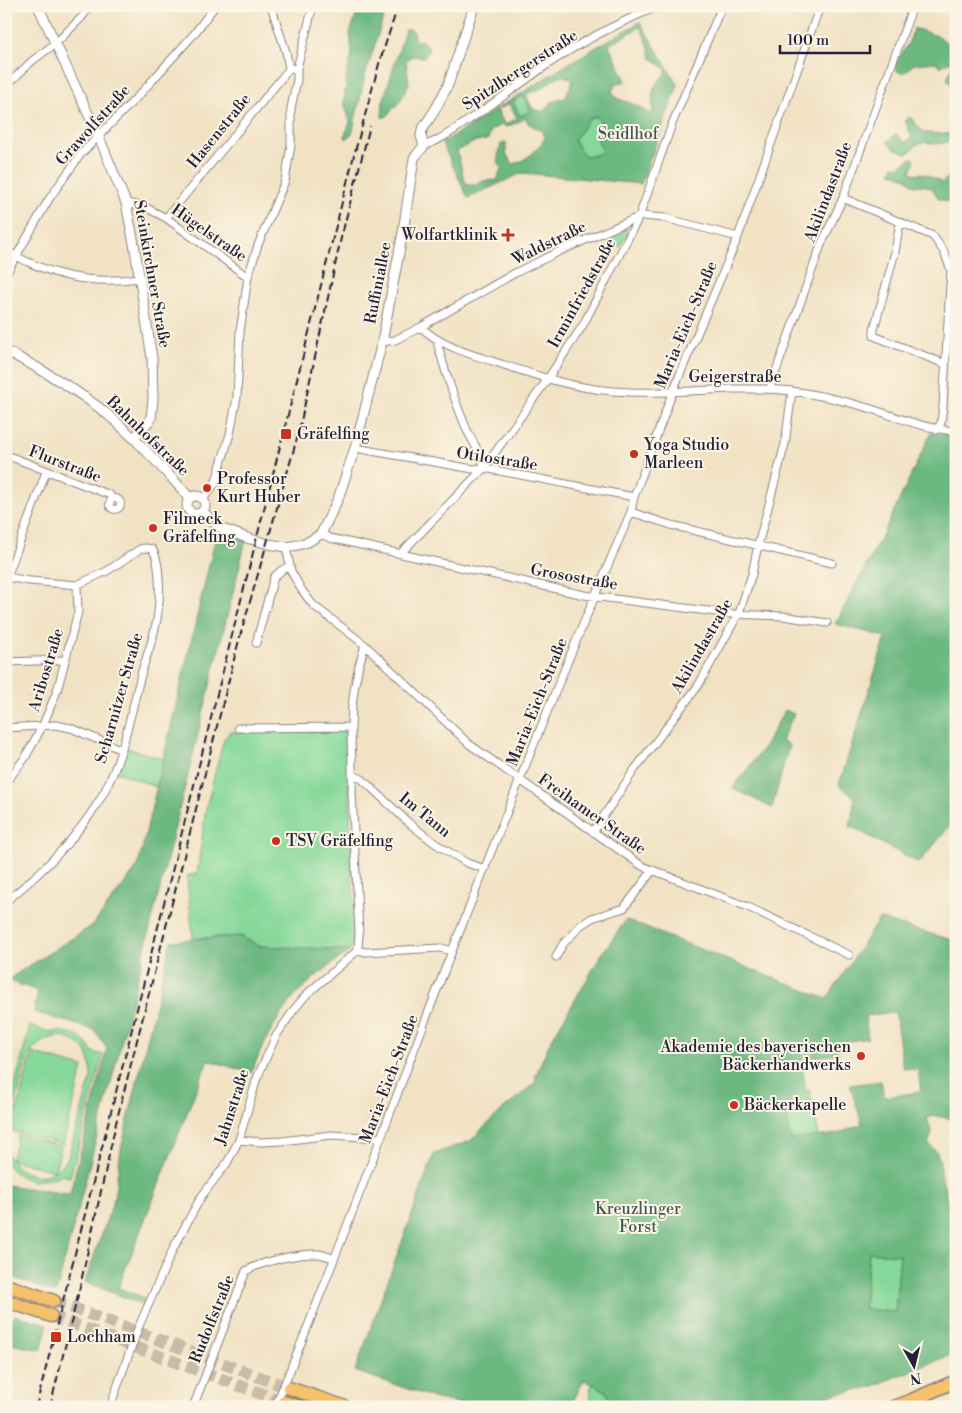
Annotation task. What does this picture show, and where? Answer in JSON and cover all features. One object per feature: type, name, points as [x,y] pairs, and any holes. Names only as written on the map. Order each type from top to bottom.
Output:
[{"type":"highway","points":[[6,1285],[54,1301]]},
{"type":"highway","points":[[6,1301],[50,1316]]},
{"type":"highway","points":[[892,1407],[956,1381]]},
{"type":"highway","points":[[289,1388],[346,1407]]},
{"type":"highway","points":[[280,1404],[300,1407]]},
{"type":"street","name":"Steinkirchner Straße","points":[[38,6],[126,203],[152,358],[151,419],[134,438]]},
{"type":"street","points":[[6,86],[32,61],[56,43],[82,18],[90,6]]},
{"type":"street","name":"Grawolfstraße","points":[[6,274],[50,199],[81,154],[171,60],[215,6]]},
{"type":"street","points":[[271,6],[286,52],[289,68],[298,68]]},
{"type":"street","points":[[202,511],[205,505],[203,499],[215,484],[230,434],[237,397],[240,332],[248,277],[258,245],[285,181],[291,145],[291,108],[298,68],[313,6]]},
{"type":"street","name":"Ruffiniallee","points":[[321,534],[338,499],[355,448],[382,342],[414,158],[424,146],[421,136],[422,130],[448,84],[474,6]]},
{"type":"street","name":"Spitzlbergerstraße","points":[[424,146],[431,144],[460,126],[551,63],[631,19],[659,6]]},
{"type":"street","name":"Irminfriedstraße","points":[[401,553],[484,468],[547,380],[583,325],[638,217],[672,124],[722,6]]},
{"type":"street","name":"Maria-Eich-Straße","points":[[280,1404],[452,951],[594,595],[631,512],[634,497],[672,391],[738,237],[820,6]]},
{"type":"street","name":"Akilindastraße","points":[[770,388],[821,245],[842,198],[913,6]]},
{"type":"street","name":"Hasenstraße","points":[[166,218],[289,68]]},
{"type":"street","points":[[842,198],[933,236],[944,252],[951,270],[943,406],[940,423],[936,430]]},
{"type":"street","name":"Hügelstraße","points":[[126,203],[145,208],[166,218],[248,277]]},
{"type":"street","name":"Waldstraße","points":[[382,342],[395,340],[421,327],[560,251],[641,216],[665,218],[738,237]]},
{"type":"street","points":[[900,222],[895,252],[874,329],[874,336],[945,364]]},
{"type":"street","points":[[6,252],[51,272],[73,278],[93,281],[117,281],[139,278]]},
{"type":"street","name":"Geigerstraße","points":[[421,327],[438,340],[475,356],[547,380],[612,391],[770,388],[865,407],[900,420],[936,430],[956,431]]},
{"type":"street","points":[[438,340],[450,388],[467,430],[483,459],[484,468]]},
{"type":"street","name":"Bahnhofstraße","points":[[6,351],[105,412],[134,438],[190,498]]},
{"type":"street","name":"Akilindastraße","points":[[593,832],[630,777],[698,686],[739,614],[752,574],[785,444],[792,391]]},
{"type":"street","name":"Otilostraße","points":[[355,448],[472,469],[484,468],[634,497]]},
{"type":"street","name":"Flurstraße","points":[[6,456],[110,496],[112,499]]},
{"type":"street","points":[[46,472],[6,577],[77,586]]},
{"type":"street","name":"Bahnhofstraße","points":[[203,499],[195,496],[190,498],[187,504],[189,511],[194,514],[202,511],[216,524],[250,539],[286,547]]},
{"type":"street","points":[[631,512],[671,525],[832,563]]},
{"type":"street","points":[[286,547],[308,542],[321,534]]},
{"type":"street","name":"Grosostraße","points":[[321,534],[330,538],[584,595],[730,614],[783,616],[827,623]]},
{"type":"street","name":"Freihamer Straße","points":[[286,547],[290,566],[300,589],[312,606],[365,645],[469,744],[520,781],[642,866],[748,907],[850,955]]},
{"type":"street","name":"Scharnitzer Straße","points":[[6,901],[28,885],[65,847],[81,827],[100,800],[122,750],[158,614],[159,589],[156,554],[152,549],[140,549],[107,571],[77,586]]},
{"type":"street","points":[[256,643],[274,577],[290,566]]},
{"type":"street","name":"Aribostraße","points":[[6,782],[25,758],[43,725],[57,690],[78,612],[77,586]]},
{"type":"street","points":[[365,645],[356,673],[351,727],[351,768],[353,774],[352,792],[359,932],[358,950],[365,952],[441,948],[452,951]]},
{"type":"street","points":[[6,662],[65,660]]},
{"type":"street","points":[[6,728],[56,725],[71,728],[122,750]]},
{"type":"street","points":[[238,728],[351,727]]},
{"type":"street","name":"Im Tann","points":[[353,774],[362,778],[410,824],[436,844],[467,863],[485,868]]},
{"type":"street","points":[[556,957],[563,944],[581,925],[592,918],[624,908],[654,870]]},
{"type":"street","name":"Jahnstraße","points":[[110,1407],[140,1326],[170,1254],[201,1197],[227,1163],[239,1140],[257,1078],[276,1036],[306,995],[358,950]]},
{"type":"street","points":[[239,1140],[261,1142],[331,1135],[381,1138]]},
{"type":"street","name":"Rudolfstraße","points":[[193,1407],[246,1271],[258,1264],[285,1258],[319,1254],[334,1258]]},
{"type":"green space","points":[[360,6],[388,6],[365,76],[352,134],[346,139],[345,135],[350,122],[344,102],[347,72],[352,55],[350,32]]},
{"type":"green space","name":"Seidlhof","points":[[640,22],[678,85],[641,184],[522,173],[468,198],[442,143],[576,59]],"holes":[[[640,27],[651,58],[667,70],[653,90],[653,115],[635,105],[616,98],[612,91],[616,84],[626,81],[609,45]],[[564,76],[573,80],[565,99],[561,98],[552,102],[543,112],[533,109],[526,95],[541,89],[553,79]],[[523,96],[531,111],[520,116],[513,101]],[[509,104],[517,118],[505,125],[497,110]],[[596,116],[601,123],[595,134],[603,152],[585,156],[574,141],[588,120]],[[526,118],[529,124],[543,131],[545,138],[532,154],[513,164],[506,154],[506,142],[501,144],[497,161],[502,168],[498,180],[468,185],[464,179],[457,151],[476,141],[488,140],[491,130],[501,125],[507,127]]]},
{"type":"green space","points":[[914,28],[940,37],[947,43],[954,42],[956,44],[956,90],[947,79],[954,62],[948,62],[940,67],[936,62],[914,64],[904,73],[898,72],[895,64],[909,42]]},
{"type":"green space","points":[[411,29],[415,41],[422,41],[429,51],[424,57],[412,56],[406,60],[409,84],[400,101],[386,117],[382,117],[383,102],[405,30]]},
{"type":"green space","points":[[523,96],[531,111],[520,116],[512,101]]},
{"type":"green space","points":[[596,116],[601,123],[596,137],[604,152],[585,156],[574,141],[588,120]]},
{"type":"green space","points":[[910,117],[924,133],[956,134],[956,139],[941,144],[926,142],[916,145],[908,154],[893,148],[887,142],[895,134],[904,143],[912,138],[905,120]]},
{"type":"green space","points":[[911,158],[915,159],[911,172],[926,175],[942,183],[951,175],[952,169],[956,166],[956,198],[951,194],[949,202],[939,199],[932,188],[922,185],[914,186],[907,178],[891,172],[894,165],[899,167]]},
{"type":"green space","points":[[628,228],[629,230],[620,247],[602,238]]},
{"type":"green space","points":[[931,433],[956,435],[956,825],[953,822],[919,863],[850,826],[855,798],[839,785],[886,637],[835,624],[884,532]]},
{"type":"green space","points":[[217,531],[246,540],[127,1021],[56,1293],[6,1275],[6,1185],[70,1193],[107,1049],[94,1030],[34,1012],[38,991],[7,980],[93,925],[138,866]]},
{"type":"green space","points":[[785,710],[794,714],[781,741],[789,745],[772,808],[733,788],[764,747]]},
{"type":"green space","name":"TSV Gräfelfing","points":[[344,731],[347,733],[355,929],[351,950],[259,946],[241,936],[193,938],[187,879],[188,875],[197,874],[206,808],[224,739],[230,732]]},
{"type":"green space","points":[[126,748],[164,759],[156,787],[117,772]]},
{"type":"green space","name":"Kreuzlinger Forst","points":[[879,919],[956,941],[956,1119],[934,1116],[927,1118],[932,1134],[928,1143],[937,1152],[940,1162],[940,1173],[945,1189],[956,1255],[956,1353],[871,1387],[771,1407],[613,1407],[606,1391],[584,1380],[570,1407],[478,1407],[437,1399],[355,1371],[434,1154],[470,1141],[500,1112],[535,1083],[536,1075],[548,1046],[603,952],[626,920],[827,999]],"holes":[[[895,1012],[903,1068],[918,1070],[921,1092],[884,1097],[881,1081],[850,1085],[862,1124],[837,1134],[791,1140],[787,1118],[813,1102],[810,1090],[806,1091],[801,1059],[838,1054],[837,1043],[868,1038],[865,1016]],[[869,1252],[900,1255],[895,1312],[864,1309]]]},
{"type":"green space","points":[[241,936],[259,946],[351,950],[308,983],[286,1006],[266,1039],[251,1073],[208,1060],[118,1288],[145,1298],[144,1305],[85,1282],[114,1199],[121,1149],[171,941]]},
{"type":"green space","points":[[30,1026],[47,1031],[72,1034],[81,1038],[93,1052],[103,1055],[70,1177],[61,1175],[51,1179],[33,1181],[22,1177],[12,1170],[6,1162],[6,1139],[6,1119]],"holes":[[[59,1036],[80,1045],[88,1055],[90,1062],[91,1078],[68,1158],[55,1171],[61,1146],[18,1135],[11,1160],[8,1154],[6,1139],[28,1056],[41,1043]],[[12,1160],[54,1171],[43,1175],[31,1174],[20,1169]]]},
{"type":"green space","points":[[32,1053],[83,1067],[63,1144],[11,1131]]},
{"type":"green space","points":[[813,1102],[819,1137],[791,1141],[787,1118]]},
{"type":"green space","points":[[869,1252],[900,1255],[895,1312],[864,1309]]},
{"type":"green space","points":[[15,1315],[48,1324],[41,1350],[6,1343],[6,1317],[13,1319]]},
{"type":"green space","points":[[593,1384],[606,1391],[613,1407],[590,1407],[590,1389]]},
{"type":"tunnel","points":[[54,1301],[289,1388]]},
{"type":"tunnel","points":[[51,1316],[284,1402]]},
{"type":"railway","points":[[36,1407],[353,159],[379,64],[398,6]]},
{"type":"railway","points":[[50,1407],[79,1291],[116,1123],[239,640],[298,435],[341,238],[370,126]]},
{"type":"place","name":"Wolfartklinik","points":[[508,235]]},
{"type":"place","name":"Gräfelfing","points":[[286,434]]},
{"type":"place","name":"Yoga Studio Marleen","points":[[634,454]]},
{"type":"place","name":"Professor Kurt Huber","points":[[207,488]]},
{"type":"place","name":"Filmeck Gräfelfing","points":[[153,528]]},
{"type":"place","name":"TSV Gräfelfing","points":[[276,841]]},
{"type":"place","name":"Akademie des bayerischen Bäckerhandwerks","points":[[861,1056]]},
{"type":"place","name":"Bäckerkapelle","points":[[734,1105]]},
{"type":"place","name":"Lochham","points":[[56,1337]]}]
